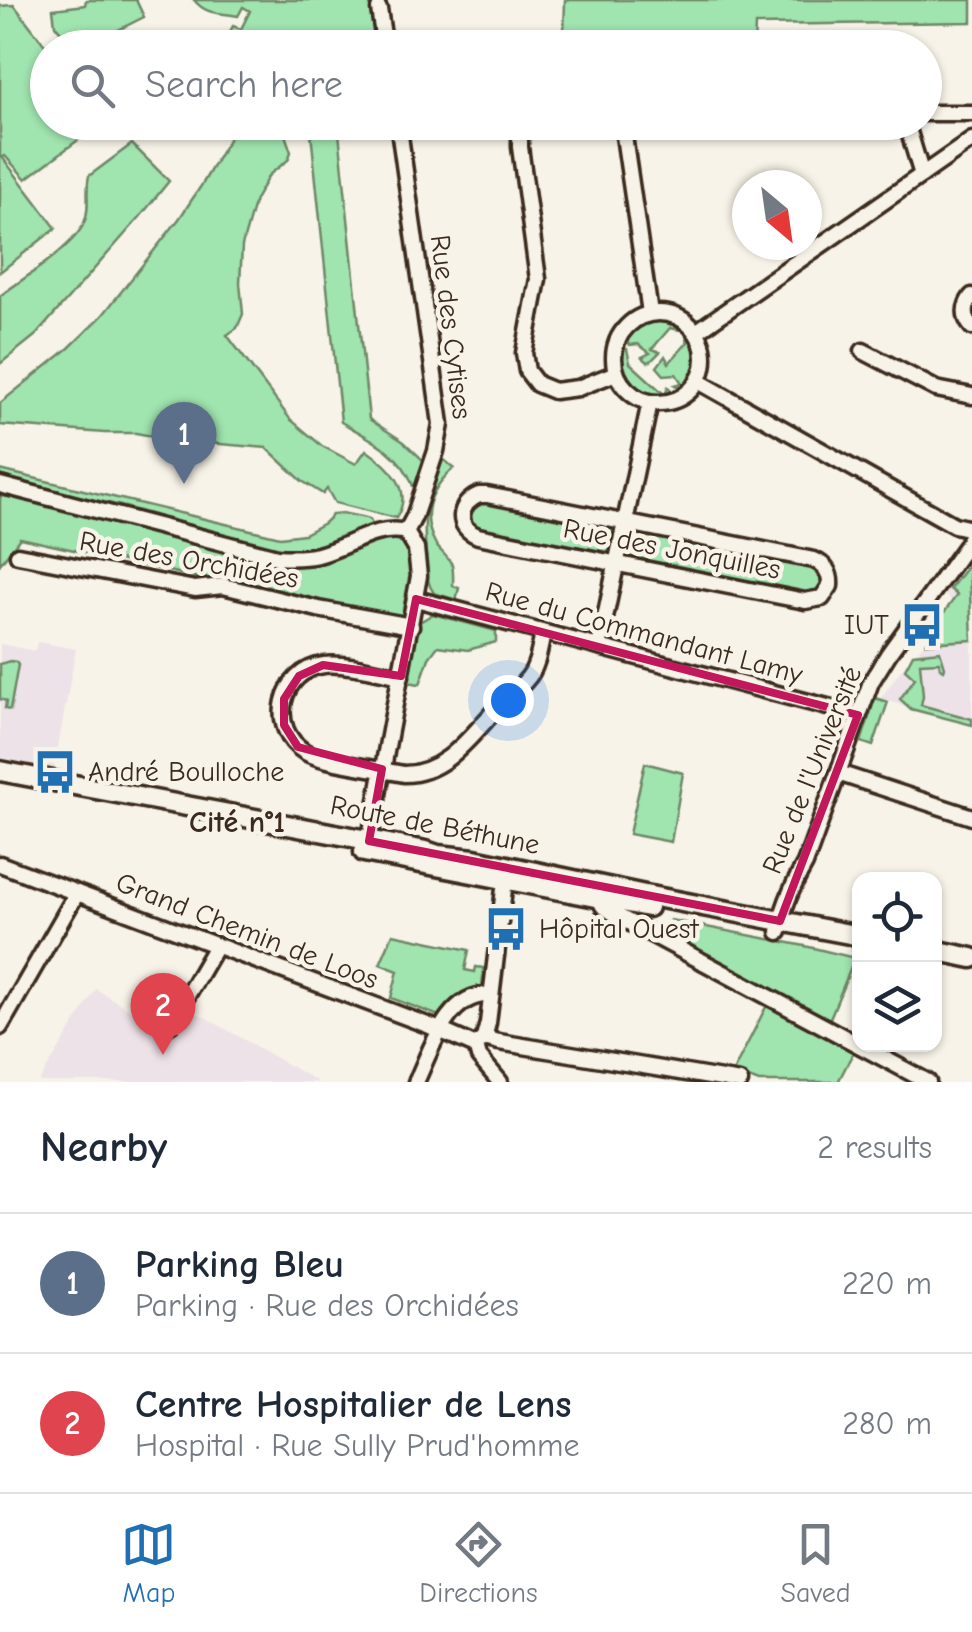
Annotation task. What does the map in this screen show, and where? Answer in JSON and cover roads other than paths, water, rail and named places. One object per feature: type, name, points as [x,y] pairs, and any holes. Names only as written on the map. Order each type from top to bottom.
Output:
[{"type":"main road","name":"Route de Béthune","points":[[0,771],[779,926],[852,945]]},
{"type":"main road","name":"Route de Béthune","points":[[0,782],[368,846]]},
{"type":"main road","name":"Route de Béthune","points":[[779,926],[852,935]]},
{"type":"main road","points":[[942,952],[972,958]]},
{"type":"main road","points":[[939,962],[972,968]]},
{"type":"street","points":[[380,9],[383,30]]},
{"type":"street","points":[[942,113],[972,113]]},
{"type":"street","name":"Rue des Cytises","points":[[401,140],[441,424],[436,451],[406,532]]},
{"type":"street","points":[[520,140],[538,279],[524,353],[527,371],[537,384],[554,391],[578,388],[616,373]]},
{"type":"street","points":[[625,140],[650,313]]},
{"type":"street","points":[[911,140],[922,175]]},
{"type":"street","points":[[696,332],[972,140]]},
{"type":"street","points":[[972,296],[965,312],[972,327]]},
{"type":"street","points":[[650,313],[681,318],[701,341],[704,361],[698,381],[675,400],[641,400],[626,389],[616,373],[618,339],[634,320],[650,313]]},
{"type":"street","points":[[863,351],[936,388],[972,396]]},
{"type":"street","points":[[698,381],[954,525],[972,531]]},
{"type":"street","points":[[599,647],[650,402]]},
{"type":"street","points":[[0,484],[289,558],[316,555],[388,530],[406,532],[416,548],[419,563],[416,599],[368,846]]},
{"type":"street","name":"Rue des Jonquilles","points":[[486,494],[626,522],[814,560],[829,574],[830,586],[822,598],[805,602],[478,536],[465,526],[462,512],[468,500],[486,494]]},
{"type":"street","name":"Rue de l'Université","points":[[779,926],[878,670],[966,546],[972,531]]},
{"type":"street","name":"Rue des Orchidées","points":[[18,555],[195,589],[223,586],[411,626]]},
{"type":"street","name":"Rue du Commandant Lamy","points":[[416,599],[858,715]]},
{"type":"street","points":[[401,676],[323,665],[299,676],[286,690],[284,725],[298,746],[314,756],[418,774],[431,770],[454,754],[528,678],[537,662],[543,633]]},
{"type":"street","points":[[838,773],[972,817]]},
{"type":"street","name":"Grand Chemin de Loos","points":[[0,864],[480,1042],[740,1082]]},
{"type":"street","points":[[500,1082],[479,1057],[506,873]]},
{"type":"street","points":[[598,890],[606,908],[928,1082]]},
{"type":"street","points":[[0,1027],[77,894]]},
{"type":"street","points":[[640,927],[644,900]]},
{"type":"street","points":[[170,1024],[216,946]]},
{"type":"street","points":[[416,1082],[459,1005],[474,996],[490,995]]},
{"type":"place","name":"Parking Bleu","points":[[184,484]]},
{"type":"place","name":"IUT","points":[[922,625]]},
{"type":"place","name":"André Boulloche","points":[[55,772]]},
{"type":"place","name":"Hôpital Ouest","points":[[506,929]]},
{"type":"place","name":"Centre Hospitalier de Lens","points":[[163,1055]]},
{"type":"district","name":"Cité n°1","points":[[237,822]]}]
